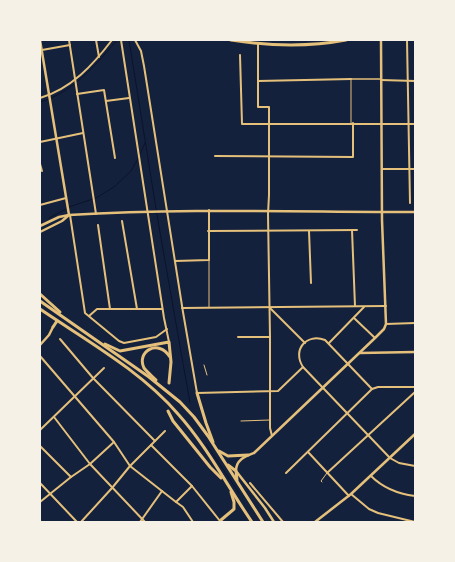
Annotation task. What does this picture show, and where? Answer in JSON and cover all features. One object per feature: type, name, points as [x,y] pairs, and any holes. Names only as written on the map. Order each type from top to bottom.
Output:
[{"type":"main road","points":[[232,40],[258,43],[306,44],[346,40]]},
{"type":"main road","points":[[40,294],[68,320]]},
{"type":"main road","points":[[40,301],[162,387]]},
{"type":"main road","points":[[40,309],[135,374],[160,394],[188,425],[252,522]]},
{"type":"main road","points":[[53,327],[57,321]]},
{"type":"main road","points":[[96,340],[120,351],[169,342],[171,359],[169,383]]},
{"type":"main road","points":[[171,359],[165,350],[158,347],[147,351],[143,357],[143,362],[145,368],[162,387],[189,412],[218,451],[263,522]]},
{"type":"main road","points":[[197,393],[215,447]]},
{"type":"main road","points":[[168,411],[173,421],[210,467],[228,485],[234,502],[234,508],[232,512],[220,521]]},
{"type":"main road","points":[[218,451],[228,456],[248,455]]},
{"type":"main road","points":[[226,464],[236,471],[237,481]]},
{"type":"street","points":[[40,40],[51,95],[85,313],[119,341],[124,343],[156,337],[166,329]]},
{"type":"street","points":[[69,40],[96,214]]},
{"type":"street","points":[[96,40],[99,57]]},
{"type":"street","points":[[40,98],[51,95],[75,81],[99,57],[112,40]]},
{"type":"street","points":[[122,40],[129,98],[138,147],[162,308],[169,342]]},
{"type":"street","points":[[135,40],[141,51],[144,66],[166,211],[197,393],[270,392],[278,390],[303,367]]},
{"type":"street","points":[[274,522],[236,471],[237,463],[248,455],[254,453],[384,329],[386,324],[382,212],[381,40]]},
{"type":"street","points":[[407,40],[410,203]]},
{"type":"street","points":[[258,43],[258,107],[269,107],[268,231],[270,420],[272,436]]},
{"type":"street","points":[[42,50],[70,45]]},
{"type":"street","points":[[240,55],[242,124],[415,124]]},
{"type":"street","points":[[258,81],[351,79],[415,81]]},
{"type":"street","points":[[77,94],[104,90],[115,158]]},
{"type":"street","points":[[106,101],[129,98]]},
{"type":"street","points":[[215,156],[352,157],[352,123]]},
{"type":"street","points":[[40,142],[84,132]]},
{"type":"street","points":[[40,164],[42,171]]},
{"type":"street","points":[[382,169],[415,169]]},
{"type":"street","points":[[40,205],[66,198]]},
{"type":"street","points":[[175,261],[209,260],[209,210]]},
{"type":"street","points":[[40,226],[59,217],[69,215],[166,211],[268,210],[415,212]]},
{"type":"street","points":[[40,232],[62,221],[69,215]]},
{"type":"street","points":[[122,221],[138,309]]},
{"type":"street","points":[[98,225],[110,309]]},
{"type":"street","points":[[309,230],[311,283]]},
{"type":"street","points":[[352,230],[355,306]]},
{"type":"street","points":[[208,231],[357,230]]},
{"type":"street","points":[[329,344],[364,306]]},
{"type":"street","points":[[182,308],[386,306]]},
{"type":"street","points":[[270,307],[304,342]]},
{"type":"street","points":[[88,317],[97,309],[162,308]]},
{"type":"street","points":[[354,317],[374,338]]},
{"type":"street","points":[[386,324],[415,323]]},
{"type":"street","points":[[40,345],[49,335],[53,327]]},
{"type":"street","points":[[238,337],[270,337]]},
{"type":"street","points":[[372,389],[325,340],[316,338],[304,342],[299,353],[303,367],[390,458],[399,463],[415,466]]},
{"type":"street","points":[[60,339],[93,378],[155,441]]},
{"type":"street","points":[[364,348],[366,353]]},
{"type":"street","points":[[359,353],[415,352]]},
{"type":"street","points":[[40,356],[114,442],[130,466],[183,507],[193,522]]},
{"type":"street","points":[[40,430],[104,368]]},
{"type":"street","points":[[286,473],[372,389],[378,387],[415,387]]},
{"type":"street","points":[[327,473],[415,392]]},
{"type":"street","points":[[54,417],[90,464],[145,522]]},
{"type":"street","points":[[81,522],[130,466],[165,430]]},
{"type":"street","points":[[315,522],[350,495],[415,434]]},
{"type":"street","points":[[40,502],[90,464],[114,442]]},
{"type":"street","points":[[151,445],[192,486],[220,521]]},
{"type":"street","points":[[40,446],[71,477]]},
{"type":"street","points":[[308,452],[350,495],[369,509],[415,522]]},
{"type":"street","points":[[371,476],[376,482],[386,488],[415,496]]},
{"type":"street","points":[[40,483],[77,522]]},
{"type":"street","points":[[250,483],[283,522]]},
{"type":"street","points":[[176,502],[192,486]]},
{"type":"street","points":[[140,522],[162,491]]},
{"type":"lane","points":[[351,79],[352,123]]},
{"type":"lane","points":[[209,260],[209,308]]},
{"type":"lane","points":[[204,365],[207,375]]},
{"type":"lane","points":[[241,421],[270,420]]},
{"type":"lane","points":[[322,482],[321,481],[327,473]]},
{"type":"waterway","points":[[40,102],[63,92],[83,77],[117,40]]},
{"type":"waterway","points":[[129,40],[158,221],[190,403]]},
{"type":"waterway","points":[[140,154],[145,143]]},
{"type":"waterway","points":[[69,207],[96,198],[114,187],[131,171],[139,157]]},
{"type":"waterway","points":[[49,218],[66,209]]},
{"type":"waterway","points":[[206,444],[239,493]]}]
